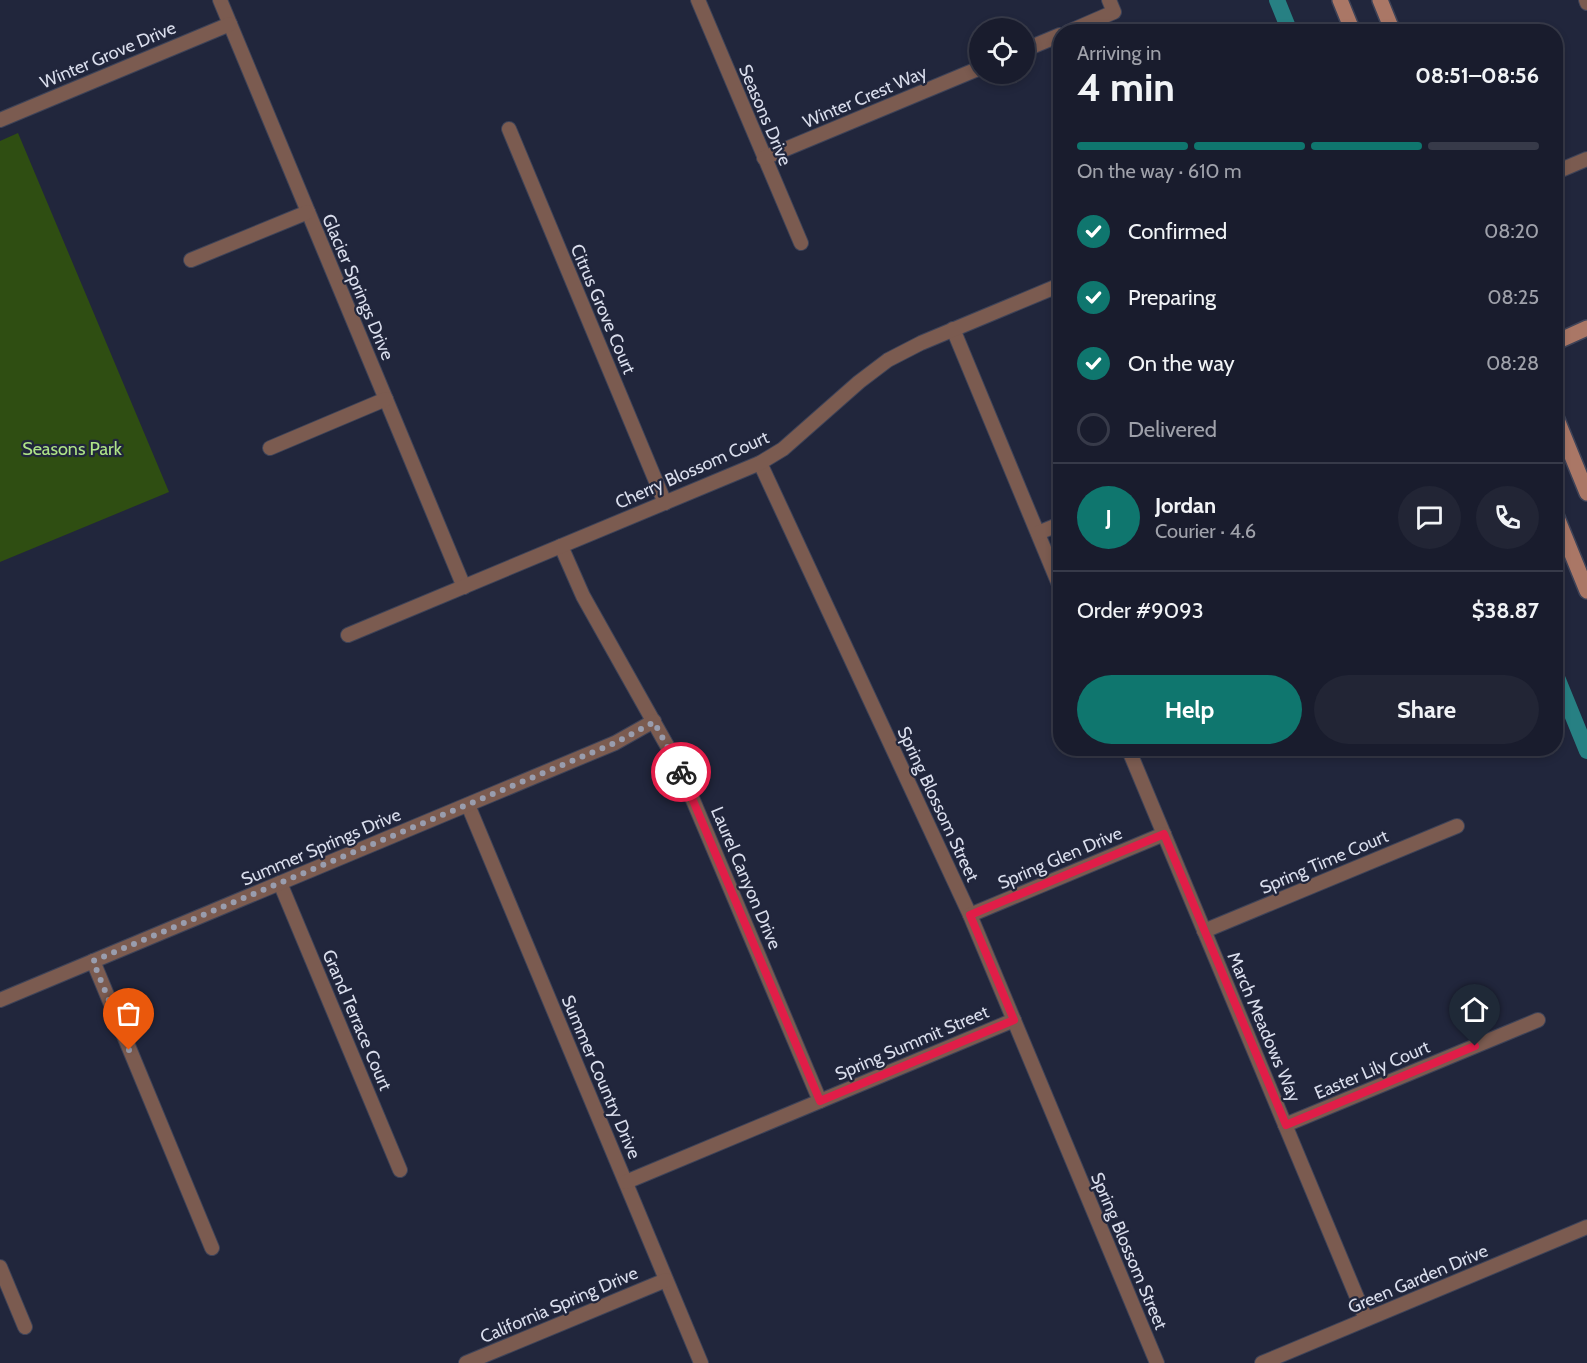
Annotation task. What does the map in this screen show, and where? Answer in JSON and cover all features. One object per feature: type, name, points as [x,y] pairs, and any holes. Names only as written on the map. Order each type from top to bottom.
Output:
[{"type":"main road","points":[[1340,0],[1350,24]]},
{"type":"main road","points":[[1380,0],[1390,24]]},
{"type":"main road","points":[[1563,339],[1587,328]]},
{"type":"main road","points":[[1563,434],[1587,494]]},
{"type":"main road","points":[[1563,532],[1587,591]]},
{"type":"street","name":"Glacier Springs Drive","points":[[220,0],[465,587]]},
{"type":"street","name":"Seasons Drive","points":[[698,0],[801,243]]},
{"type":"street","points":[[1082,24],[1112,6]]},
{"type":"street","name":"Winter Grove Drive","points":[[0,120],[230,24]]},
{"type":"street","points":[[1035,45],[1053,38]]},
{"type":"street","name":"Winter Crest Way","points":[[764,158],[969,73]]},
{"type":"street","name":"Citrus Grove Court","points":[[509,129],[665,503]]},
{"type":"street","points":[[1563,169],[1587,159]]},
{"type":"street","points":[[191,260],[308,212]]},
{"type":"street","name":"Cherry Blossom Court","points":[[348,635],[760,463],[783,449],[859,382],[888,360],[953,329],[1053,288]]},
{"type":"street","points":[[953,329],[1053,569]]},
{"type":"street","points":[[270,448],[386,399]]},
{"type":"street","name":"Spring Blossom Street","points":[[760,463],[970,915],[1156,1363]]},
{"type":"street","points":[[1038,533],[1053,527]]},
{"type":"street","name":"Laurel Canyon Drive","points":[[561,546],[583,596],[689,789],[820,1101]]},
{"type":"street","name":"Summer Springs Drive","points":[[0,1000],[615,743],[654,722]]},
{"type":"street","name":"March Meadows Way","points":[[1131,756],[1366,1319]]},
{"type":"street","name":"Summer Country Drive","points":[[468,805],[701,1363]]},
{"type":"street","name":"Spring Time Court","points":[[1204,931],[1457,826]]},
{"type":"street","name":"Spring Glen Drive","points":[[970,915],[1164,834]]},
{"type":"street","name":"Grand Terrace Court","points":[[280,883],[400,1170]]},
{"type":"street","points":[[93,961],[212,1248]]},
{"type":"street","name":"Spring Summit Street","points":[[626,1182],[1014,1020]]},
{"type":"street","name":"Easter Lily Court","points":[[1286,1125],[1538,1020]]},
{"type":"street","name":"Green Garden Drive","points":[[1262,1363],[1587,1227]]},
{"type":"street","points":[[0,1267],[25,1327]]},
{"type":"street","name":"California Spring Drive","points":[[475,1361],[666,1280]]},
{"type":"green space","name":"Seasons Park","points":[[18,133],[169,492],[0,562],[0,141]]},
{"type":"waterway","points":[[1277,0],[1287,24]]},
{"type":"waterway","points":[[1563,692],[1587,751]]},
{"type":"way so far","points":[[129,1050],[93,961],[615,743],[654,722],[681,772]]},
{"type":"route","points":[[681,772],[820,1101],[1014,1020],[970,915],[1164,834],[1286,1125],[1475,1046]]}]
